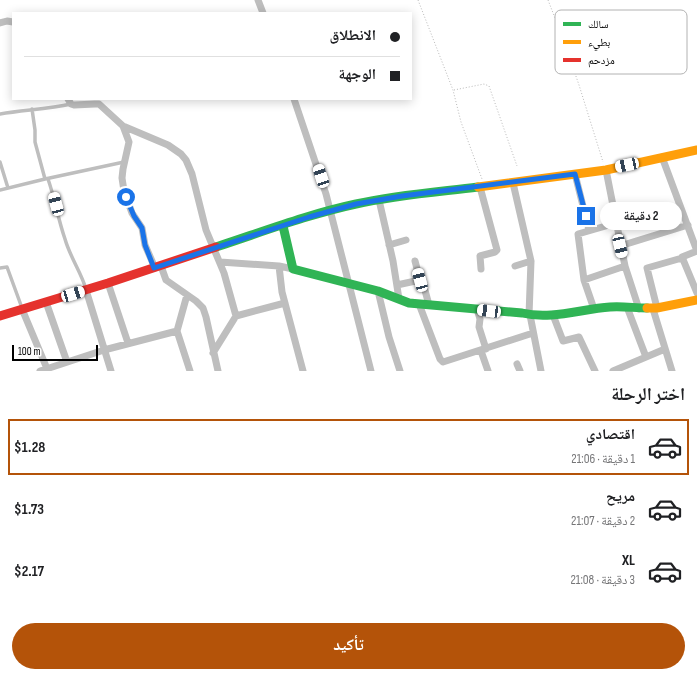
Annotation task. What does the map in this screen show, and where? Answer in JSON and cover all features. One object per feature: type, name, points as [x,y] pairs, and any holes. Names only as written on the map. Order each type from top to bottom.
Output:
[{"type":"street","points":[[258,0],[263,12]]},
{"type":"street","points":[[0,23],[7,21],[12,22]]},
{"type":"street","points":[[294,100],[323,182],[370,371]]},
{"type":"street","points":[[70,101],[77,105],[98,104],[123,126],[168,145],[181,154],[186,160],[192,174],[206,230],[213,249],[220,262],[236,316]]},
{"type":"street","points":[[123,126],[129,142],[122,178],[124,191],[132,213],[142,228],[145,245],[166,280],[200,304],[203,308],[218,371]]},
{"type":"street","points":[[0,316],[108,283],[330,211],[379,200],[606,170],[697,150]]},
{"type":"street","points":[[662,157],[697,251],[682,256],[682,258],[648,268],[655,308],[672,371]]},
{"type":"street","points":[[606,170],[620,246],[639,309]]},
{"type":"street","points":[[575,174],[589,230]]},
{"type":"street","points":[[513,183],[531,261],[530,315],[541,371]]},
{"type":"street","points":[[481,269],[480,256],[495,252],[497,250],[482,187]]},
{"type":"street","points":[[379,200],[400,299]]},
{"type":"street","points":[[594,309],[584,280],[578,234],[616,223]]},
{"type":"street","points":[[283,226],[293,269]]},
{"type":"street","points":[[620,246],[688,226]]},
{"type":"street","points":[[389,245],[406,240]]},
{"type":"street","points":[[682,258],[697,292]]},
{"type":"street","points":[[415,261],[429,305]]},
{"type":"street","points":[[515,266],[531,261]]},
{"type":"street","points":[[220,262],[279,266],[293,269],[378,291],[409,303],[522,313],[530,315],[553,315],[611,307],[639,309],[655,308],[697,300]]},
{"type":"street","points":[[279,266],[285,303],[303,371]]},
{"type":"street","points":[[584,280],[625,266]]},
{"type":"street","points":[[397,285],[420,280]]},
{"type":"street","points":[[108,283],[128,343]]},
{"type":"street","points":[[86,290],[111,371]]},
{"type":"street","points":[[378,291],[400,371]]},
{"type":"street","points":[[187,295],[177,331],[190,371]]},
{"type":"street","points":[[46,302],[67,362]]},
{"type":"street","points":[[213,353],[236,316],[285,303]]},
{"type":"street","points":[[419,304],[442,362],[445,363],[533,333]]},
{"type":"street","points":[[627,307],[646,357]]},
{"type":"street","points":[[22,309],[44,370],[104,350],[177,331]]},
{"type":"street","points":[[477,309],[480,319],[479,327],[483,350],[488,371]]},
{"type":"street","points":[[553,315],[563,341],[579,337],[595,371]]},
{"type":"street","points":[[612,371],[665,349]]},
{"type":"street","points":[[517,364],[520,371]]},
{"type":"lane","points":[[0,114],[32,109],[54,108],[70,101]]},
{"type":"lane","points":[[32,109],[35,142],[55,201],[65,241],[86,290]]},
{"type":"lane","points":[[0,162],[8,188]]},
{"type":"lane","points":[[0,190],[124,162]]},
{"type":"lane","points":[[0,268],[5,266],[7,268],[22,309]]},
{"type":"path","points":[[418,0],[453,90],[462,127],[482,187]]},
{"type":"path","points":[[548,0],[555,18]]},
{"type":"path","points":[[575,74],[606,170]]},
{"type":"path","points":[[453,90],[484,84],[490,86],[517,166]]},
{"type":"traffic: fast","points":[[216,247],[338,208],[401,196],[478,187]]},
{"type":"traffic: fast","points":[[283,226],[293,269],[378,291],[409,303],[533,315],[555,315],[610,307],[647,308]]},
{"type":"traffic: slow","points":[[478,187],[606,170],[697,150]]},
{"type":"traffic: slow","points":[[647,308],[657,308],[697,300]]},
{"type":"traffic: jam","points":[[0,316],[108,283],[216,247]]},
{"type":"route","points":[[126,197],[134,216],[142,228],[145,245],[154,268],[309,217],[356,204],[402,196],[575,174],[586,216]]}]
